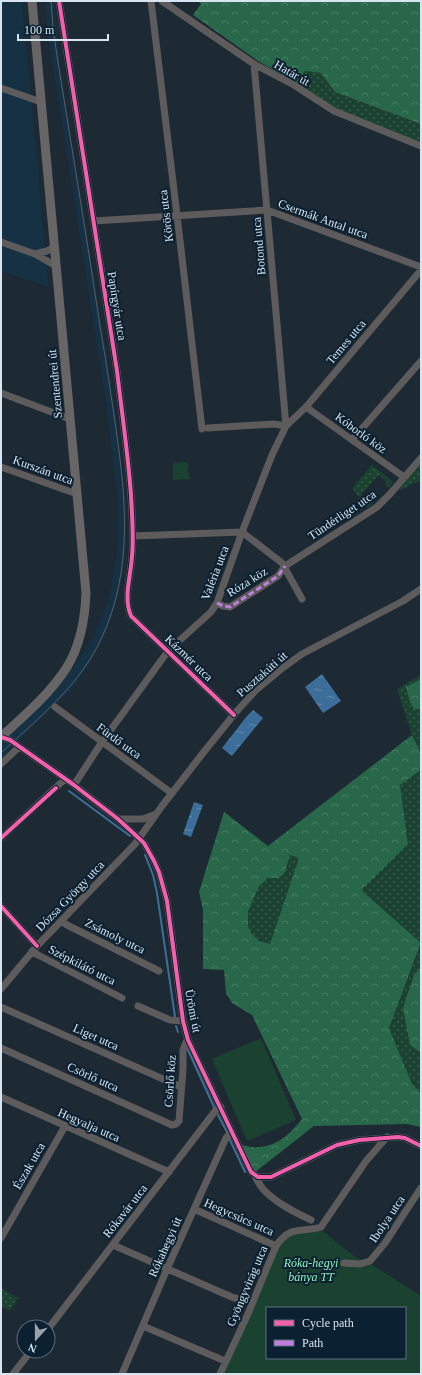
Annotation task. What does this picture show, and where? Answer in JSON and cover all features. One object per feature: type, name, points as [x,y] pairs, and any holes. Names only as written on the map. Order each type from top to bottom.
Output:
[{"type":"main road","name":"Szentendrei út","points":[[1,737],[50,689],[67,666],[73,655],[83,624],[86,593],[40,102],[32,1]]},
{"type":"street","name":"Papírgyár utca","points":[[59,1],[94,221],[125,433],[133,536],[132,567],[126,603],[131,616]]},
{"type":"street","name":"Körös utca","points":[[151,1],[205,428],[274,424],[286,426]]},
{"type":"street","name":"Határ út","points":[[162,1],[254,64],[294,85],[334,111],[421,146]]},
{"type":"street","name":"Botond utca","points":[[254,64],[263,180],[286,426]]},
{"type":"street","points":[[1,88],[40,102]]},
{"type":"street","name":"Csermák Antal utca","points":[[94,221],[267,210],[421,268]]},
{"type":"street","points":[[1,242],[35,254],[56,266]]},
{"type":"street","points":[[35,254],[47,251],[54,247]]},
{"type":"street","name":"Temes utca","points":[[286,426],[306,407],[421,268]]},
{"type":"street","points":[[352,440],[421,361]]},
{"type":"street","points":[[1,393],[70,419]]},
{"type":"street","name":"Kóborló köz","points":[[306,407],[404,478]]},
{"type":"street","name":"Valéria utca","points":[[74,785],[102,742],[168,651],[211,612],[217,603],[242,532],[272,455],[286,426]]},
{"type":"street","name":"Tündérliget utca","points":[[285,566],[369,513],[390,494],[421,458]]},
{"type":"street","name":"Kurszán utca","points":[[1,467],[77,494]]},
{"type":"street","points":[[133,536],[242,532]]},
{"type":"street","name":"Róza köz","points":[[242,532],[277,558],[285,566],[302,599]]},
{"type":"street","name":"Róza köz","points":[[217,603],[230,607],[278,576],[285,566]]},
{"type":"street","name":"Pusztakúti út","points":[[140,837],[156,814],[234,715],[256,690],[302,654],[403,601],[421,589]]},
{"type":"street","name":"Kázmér utca","points":[[131,616],[234,715]]},
{"type":"street","name":"Fürdő utca","points":[[55,707],[170,792]]},
{"type":"street","name":"Ürömi út","points":[[1,737],[10,740],[74,785],[140,837],[144,843],[154,861],[167,901],[182,1021],[188,1040],[221,1107],[248,1168],[256,1180],[267,1193],[289,1209],[311,1220]]},
{"type":"street","points":[[1,764],[19,747]]},
{"type":"street","points":[[1,838],[65,779]]},
{"type":"street","points":[[118,819],[143,819],[156,814]]},
{"type":"street","name":"Dózsa György utca","points":[[1,989],[35,948],[130,850],[140,837]]},
{"type":"street","name":"Szépkilátó utca","points":[[1,906],[35,948],[38,955],[122,998]]},
{"type":"street","name":"Zsámoly utca","points":[[61,921],[159,970]]},
{"type":"street","points":[[138,1006],[170,1020],[182,1021]]},
{"type":"street","name":"Liget utca","points":[[1,1007],[181,1087]]},
{"type":"street","name":"Csörlő köz","points":[[176,1124],[178,1121],[183,1050],[188,1040]]},
{"type":"street","name":"Csörlő utca","points":[[1,1048],[172,1125],[176,1124]]},
{"type":"street","name":"Hegyalja utca","points":[[1,1097],[169,1172]]},
{"type":"street","name":"Rókavár utca","points":[[56,1319],[216,1110],[221,1107]]},
{"type":"street","name":"Észak utca","points":[[1,1238],[64,1126]]},
{"type":"street","name":"Rókahegyi út","points":[[122,1374],[226,1138],[232,1132]]},
{"type":"street","points":[[254,1175],[263,1178],[271,1177],[330,1147],[359,1140],[402,1137],[421,1146]]},
{"type":"street","name":"Gyöngyvirág utca","points":[[220,1374],[280,1240],[295,1230],[315,1229],[321,1227],[366,1161],[387,1138]]},
{"type":"street","name":"Ibolya utca","points":[[344,1263],[360,1264],[370,1261],[385,1243],[421,1188]]},
{"type":"street","name":"Hegycsúcs utca","points":[[194,1209],[276,1246]]},
{"type":"street","points":[[112,1245],[236,1298]]},
{"type":"street","points":[[143,1326],[225,1361]]},
{"type":"street","points":[[13,1374],[25,1359]]},
{"type":"shaded area","points":[[1,1],[22,1],[49,287],[1,271]]},
{"type":"shaded area","points":[[46,1],[54,1],[61,72],[114,401],[126,498],[126,548],[124,572],[114,612],[106,634],[88,666],[76,684],[15,744],[6,754],[7,756],[1,761],[1,743],[56,690],[94,636],[110,593],[118,546],[118,498],[106,402],[48,36]]},
{"type":"green space","points":[[198,1],[421,1],[421,124],[335,92],[321,73],[305,71],[296,83],[258,61],[193,15],[201,4]]},
{"type":"green space","points":[[305,71],[321,73],[336,92],[421,124],[421,143],[334,111],[294,85]]},
{"type":"green space","points":[[186,462],[189,466],[187,469],[190,479],[173,480],[173,463]]},
{"type":"green space","points":[[421,462],[421,480],[403,489],[398,489]]},
{"type":"green space","points":[[372,465],[393,482],[388,488],[385,485],[387,482],[379,475],[361,494],[373,503],[367,508],[352,488]]},
{"type":"green space","points":[[421,675],[421,753],[412,735],[397,689]]},
{"type":"green space","points":[[421,679],[421,709],[414,709],[410,702],[406,687]]},
{"type":"green space","points":[[412,735],[421,753],[421,770],[400,785],[408,844],[361,890],[421,943],[389,1028],[412,1084],[421,1093],[421,1127],[407,1124],[314,1126],[254,1173],[242,1145],[256,1147],[271,1145],[288,1134],[302,1119],[252,1015],[232,1003],[226,993],[224,970],[203,969],[203,910],[199,892],[224,812],[268,846]],"holes":[[[290,855],[299,858],[270,944],[259,941],[251,933],[248,926],[248,911],[259,886],[268,878],[279,878],[285,872]]]},
{"type":"green space","points":[[421,770],[421,943],[360,890],[408,844],[400,785]]},
{"type":"green space","points":[[290,855],[299,858],[270,944],[257,939],[248,927],[247,919],[250,902],[258,887],[264,882],[270,878],[279,878]]},
{"type":"green space","points":[[421,945],[421,1093],[412,1085],[389,1028]]},
{"type":"green space","points":[[421,967],[420,1052],[410,1045],[403,1008],[414,975]]},
{"type":"green space","points":[[261,1038],[296,1120],[247,1141],[212,1059]]},
{"type":"green space","name":"Róka-hegyi bánya TT","points":[[323,1231],[355,1257],[371,1264],[421,1296],[421,1374],[221,1374],[279,1247],[284,1241],[294,1234]]},
{"type":"green space","points":[[1,1288],[18,1298],[10,1311],[1,1306]]},
{"type":"water","points":[[322,674],[341,701],[323,713],[305,687]]},
{"type":"water","points":[[253,710],[263,718],[232,756],[222,748]]},
{"type":"water","points":[[194,802],[203,805],[191,837],[183,834]]},
{"type":"waterway","points":[[69,791],[130,836]]},
{"type":"waterway","points":[[145,855],[153,875],[157,893],[175,1017]]},
{"type":"waterway","points":[[176,1026],[178,1032]]},
{"type":"waterway","points":[[187,1048],[214,1107]]},
{"type":"waterway","points":[[218,1115],[227,1132]]},
{"type":"waterway","points":[[229,1138],[245,1172]]},
{"type":"tram line","points":[[1,753],[58,700],[93,655],[112,612],[119,586],[123,560],[124,508],[120,455],[53,29],[51,1]]},
{"type":"marked path","points":[[217,603],[230,607],[278,576],[285,566]]},
{"type":"cycle path","points":[[59,1],[117,371],[127,449],[133,533],[133,548],[128,586],[129,609],[131,616],[234,715]]},
{"type":"cycle path","points":[[1,737],[10,740],[74,785],[118,819],[144,843],[159,872],[167,901],[183,1021],[188,1040],[251,1172],[258,1177],[271,1177],[337,1145],[359,1140],[398,1137],[405,1138],[421,1146]]},
{"type":"cycle path","points":[[1,838],[56,788]]},
{"type":"cycle path","points":[[1,906],[37,946]]}]
